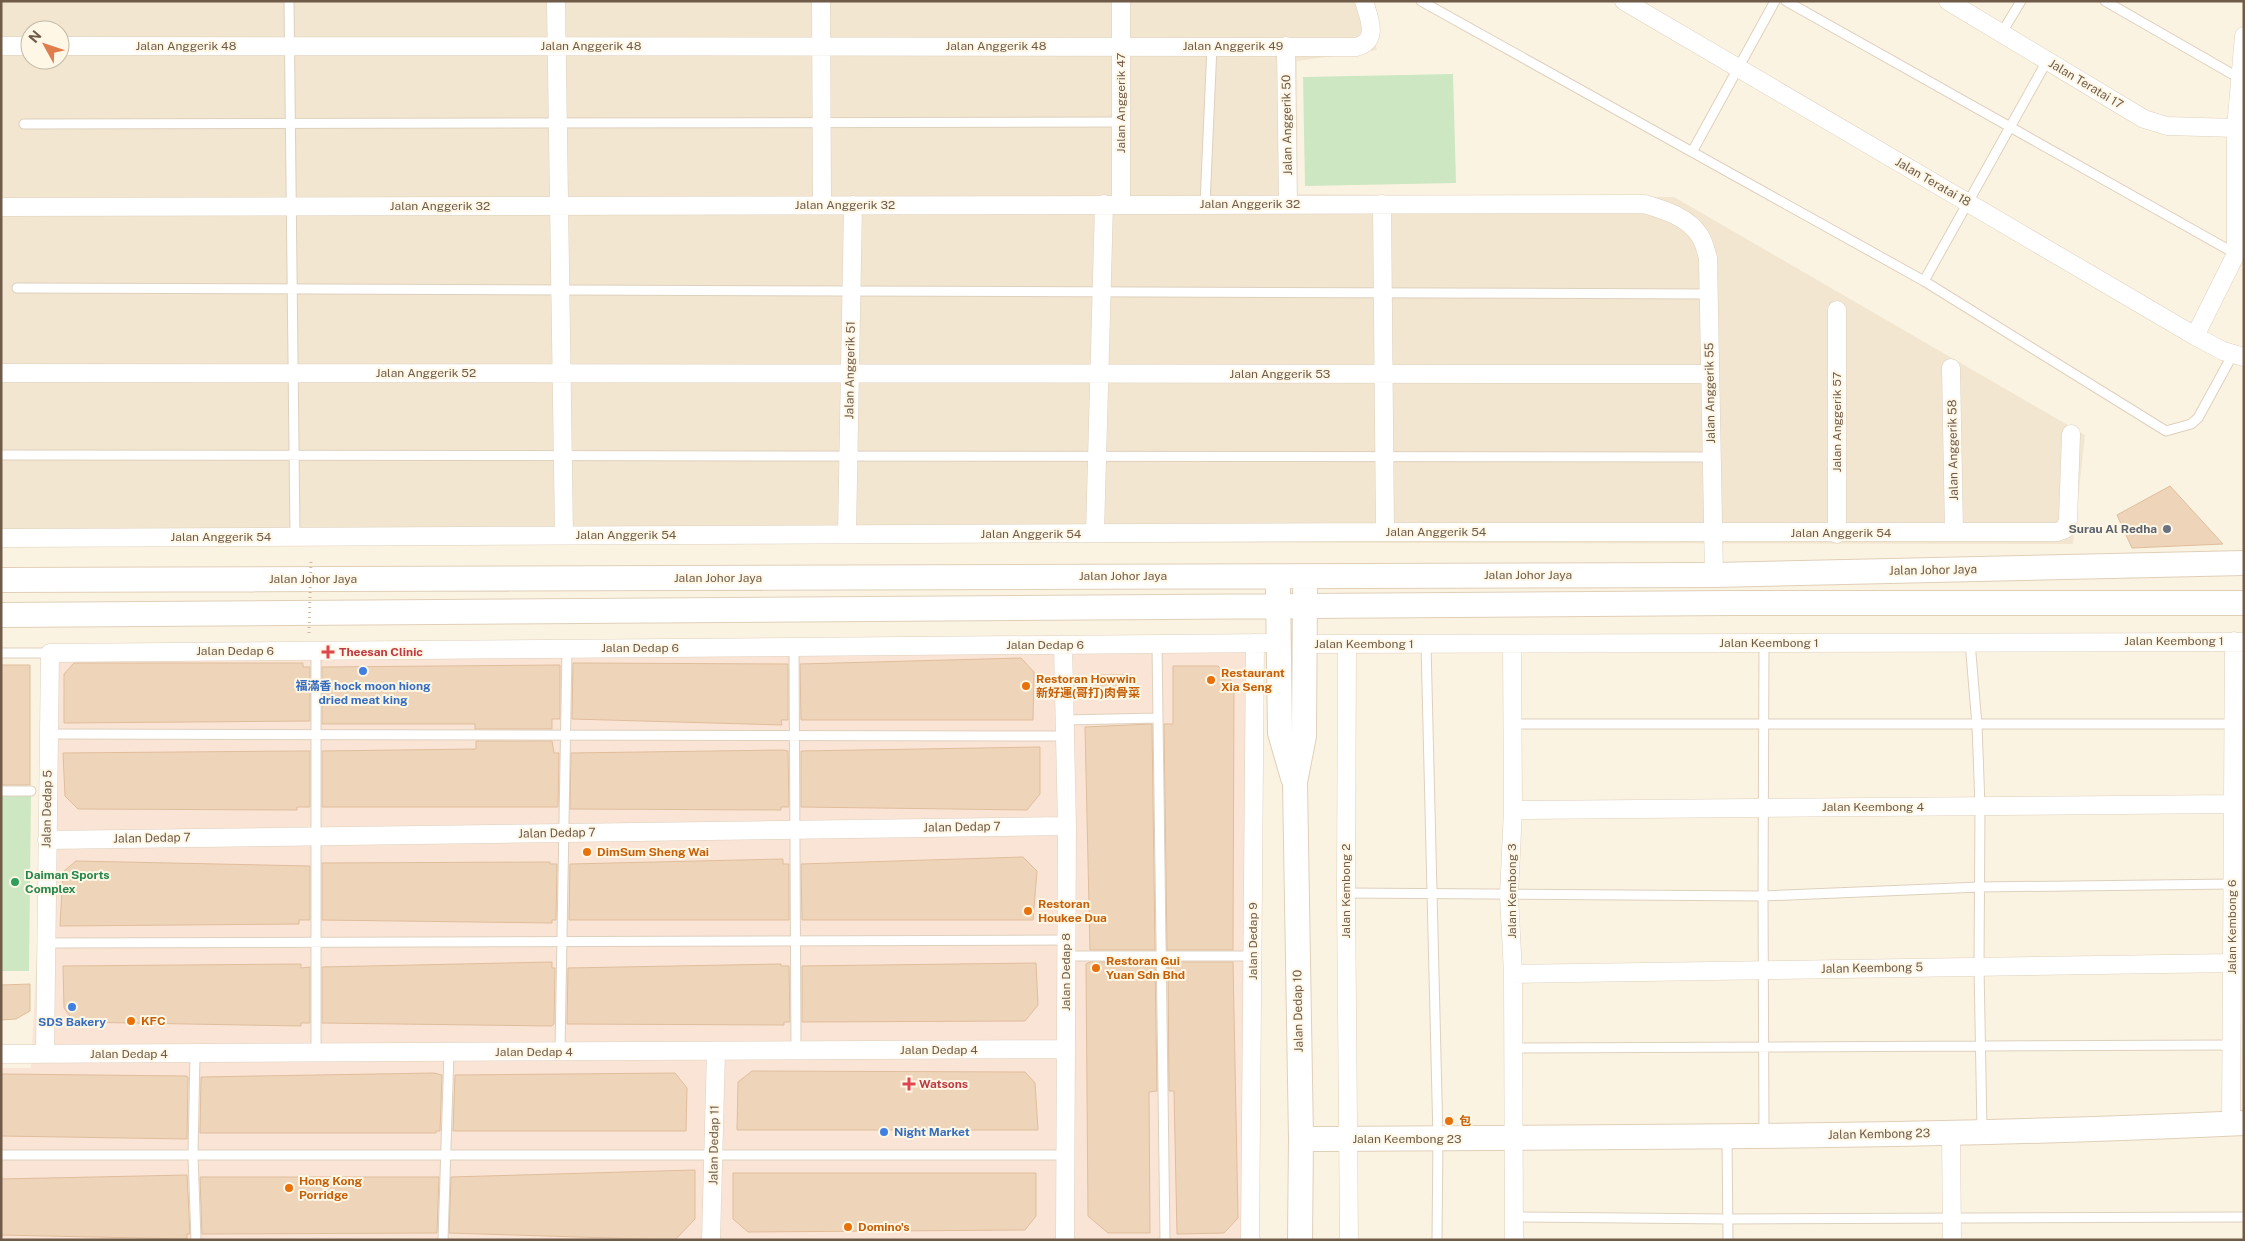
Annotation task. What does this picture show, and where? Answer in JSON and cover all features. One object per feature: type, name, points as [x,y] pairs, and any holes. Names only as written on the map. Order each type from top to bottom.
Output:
[{"type":"main road","name":"Jalan Johor Jaya","points":[[1,580],[1714,575],[2244,563]]},
{"type":"main road","name":"Jalan Dedap 10","points":[[1277,576],[1280,733],[1295,782]]},
{"type":"main road","name":"Jalan Dedap 10","points":[[1300,1240],[1301,1139],[1295,782],[1304,736],[1305,576]]},
{"type":"main road","points":[[1,615],[1731,602],[2244,603]]},
{"type":"main road","name":"Jalan Kembong 23","points":[[1514,1139],[1982,1133],[2237,1123]]},
{"type":"main road","name":"Jalan Keembong 23","points":[[1301,1139],[1514,1139]]},
{"type":"street","points":[[556,1],[564,535]]},
{"type":"street","points":[[821,1],[822,205]]},
{"type":"street","name":"Jalan Anggerik 47","points":[[1121,1],[1122,205]]},
{"type":"street","name":"Jalan Anggerik 49","points":[[1121,46],[1356,47],[1364,45],[1372,34],[1364,1]]},
{"type":"street","name":"Jalan Teratai 18","points":[[1624,1],[2195,336],[2238,355]]},
{"type":"street","name":"Jalan Teratai 17","points":[[1948,1],[2144,119],[2168,126],[2236,128]]},
{"type":"street","points":[[2195,336],[2236,254],[2236,128],[2244,36]]},
{"type":"street","points":[[1,46],[20,46]]},
{"type":"street","name":"Jalan Anggerik 48","points":[[70,46],[1121,46]]},
{"type":"street","name":"Jalan Anggerik 50","points":[[1286,46],[1288,204]]},
{"type":"street","points":[[1095,533],[1104,204]]},
{"type":"street","points":[[1382,204],[1385,532]]},
{"type":"street","name":"Jalan Anggerik 32","points":[[1,207],[1644,204],[1667,211],[1685,220]]},
{"type":"street","name":"Jalan Anggerik 51","points":[[847,534],[852,205]]},
{"type":"street","name":"Jalan Anggerik 55","points":[[1685,220],[1700,236],[1708,258],[1714,575]]},
{"type":"street","name":"Jalan Anggerik 57","points":[[1837,310],[1837,534]]},
{"type":"street","name":"Jalan Anggerik 58","points":[[1951,368],[1954,532]]},
{"type":"street","name":"Jalan Anggerik 52","points":[[1,373],[850,373]]},
{"type":"street","name":"Jalan Anggerik 53","points":[[850,373],[1709,374]]},
{"type":"street","name":"Jalan Anggerik 54","points":[[1,538],[1385,532],[1837,534],[2061,531],[2067,526],[2068,520],[2071,434]]},
{"type":"street","name":"Jalan Keembong 1","points":[[1304,644],[2239,641]]},
{"type":"street","name":"Jalan Kembong 6","points":[[2237,1123],[2231,1044],[2232,963],[2238,908],[2232,884],[2233,724],[2239,641]]},
{"type":"street","name":"Jalan Dedap 9","points":[[1250,1240],[1255,643]]},
{"type":"street","name":"Jalan Dedap 6","points":[[50,653],[1278,643]]},
{"type":"street","name":"Jalan Kembong 2","points":[[1347,644],[1346,892],[1349,1240]]},
{"type":"street","name":"Jalan Kembong 3","points":[[1512,644],[1512,810],[1509,895],[1513,974],[1514,1240]]},
{"type":"street","name":"Jalan Dedap 8","points":[[1063,645],[1067,826],[1065,1240]]},
{"type":"street","name":"Jalan Dedap 5","points":[[45,1054],[50,653]]},
{"type":"street","name":"Jalan Keembong 4","points":[[1512,810],[2233,804]]},
{"type":"street","name":"Jalan Dedap 7","points":[[47,840],[1067,826]]},
{"type":"street","name":"Jalan Keembong 5","points":[[1513,974],[2232,963]]},
{"type":"street","name":"Jalan Dedap 4","points":[[1,1054],[1066,1049]]},
{"type":"street","name":"Jalan Dedap 11","points":[[711,1240],[716,1051]]},
{"type":"street","points":[[1951,1133],[1952,1240]]},
{"type":"lane","points":[[289,1],[295,537]]},
{"type":"lane","points":[[1692,152],[1737,67],[1775,1]]},
{"type":"lane","points":[[1786,1],[2236,254]]},
{"type":"lane","points":[[2002,34],[2021,1]]},
{"type":"lane","points":[[2105,1],[2239,78]]},
{"type":"lane","points":[[1423,2],[1924,281],[2166,431],[2191,424],[2198,418],[2238,355]]},
{"type":"lane","points":[[1205,204],[1212,46]]},
{"type":"lane","points":[[1924,281],[2047,61]]},
{"type":"lane","points":[[24,124],[1122,122]]},
{"type":"lane","points":[[18,288],[1710,294]]},
{"type":"lane","points":[[1,455],[1711,457]]},
{"type":"lane","points":[[1970,642],[1978,725],[1980,806],[1979,966],[1982,1133]]},
{"type":"lane","points":[[1764,643],[1764,1136]]},
{"type":"lane","points":[[1157,644],[1165,1240]]},
{"type":"lane","points":[[1426,644],[1438,1139],[1437,1240]]},
{"type":"lane","points":[[794,647],[796,1050]]},
{"type":"lane","points":[[560,1052],[568,649]]},
{"type":"lane","points":[[316,651],[316,1053]]},
{"type":"lane","name":"Jalan Dedap 6","points":[[1,653],[50,653]]},
{"type":"lane","points":[[48,734],[794,736],[1065,728],[1158,718]]},
{"type":"lane","points":[[1512,724],[2233,724]]},
{"type":"lane","points":[[1,791],[31,791]]},
{"type":"lane","points":[[1346,892],[1763,896],[1980,887],[2232,884]]},
{"type":"lane","points":[[46,942],[795,941],[1066,948],[1161,956],[1253,956]]},
{"type":"lane","points":[[1513,1048],[2231,1044]]},
{"type":"lane","points":[[443,1240],[444,1155],[449,1052]]},
{"type":"lane","points":[[195,1054],[193,1155],[196,1240]]},
{"type":"lane","points":[[1727,1137],[1728,1240]]},
{"type":"lane","points":[[1,1155],[1066,1155]]},
{"type":"lane","points":[[1514,1216],[1728,1219],[2244,1217]]},
{"type":"path","points":[[309,633],[311,560]]},
{"type":"shaded area","points":[[1,1],[1362,1],[1377,50],[1297,61],[1298,194],[1674,197],[2085,435],[2073,544],[1,541]]},
{"type":"shaded area","points":[[1249,651],[1245,1240],[1,1240],[1,1068],[31,1068],[52,656]]},
{"type":"green space","points":[[1453,74],[1456,183],[1305,186],[1303,77]]},
{"type":"green space","name":"Daiman Sports Complex","points":[[1,794],[31,794],[29,971],[1,971]]},
{"type":"building","name":"Surau Al Redha","points":[[2170,486],[2223,544],[2132,548],[2117,515]]},
{"type":"building","points":[[1021,658],[1034,672],[1033,720],[801,720],[800,664]]},
{"type":"building","points":[[74,663],[303,663],[303,667],[310,667],[310,721],[64,723],[64,674]]},
{"type":"building","points":[[573,663],[788,664],[788,720],[781,720],[782,725],[572,719]]},
{"type":"building","points":[[1,665],[30,665],[30,785],[1,785]]},
{"type":"building","points":[[560,665],[560,719],[552,719],[552,729],[475,729],[475,724],[322,724],[322,667]]},
{"type":"building","points":[[1173,666],[1218,666],[1234,684],[1233,950],[1167,950],[1164,724],[1173,724]]},
{"type":"building","points":[[1096,675],[1132,675],[1132,693],[1096,693]]},
{"type":"building","points":[[1152,724],[1155,950],[1090,950],[1085,727]]},
{"type":"building","points":[[476,741],[552,741],[554,753],[559,753],[558,807],[322,807],[322,751],[476,749]]},
{"type":"building","points":[[1040,747],[1040,794],[1027,810],[801,807],[801,751]]},
{"type":"building","points":[[310,751],[310,807],[297,807],[297,810],[78,809],[65,796],[63,753]]},
{"type":"building","points":[[788,751],[789,807],[781,807],[781,810],[570,809],[571,753]]},
{"type":"building","points":[[1023,857],[1037,871],[1033,920],[802,920],[801,864]]},
{"type":"building","points":[[783,859],[783,864],[789,864],[789,920],[569,920],[570,864]]},
{"type":"building","points":[[76,861],[310,866],[310,920],[299,920],[299,924],[60,926],[63,872]]},
{"type":"building","points":[[550,862],[550,864],[557,864],[556,920],[552,920],[552,923],[322,920],[322,863]]},
{"type":"building","points":[[552,962],[552,968],[555,968],[554,1024],[552,1026],[322,1023],[322,967]]},
{"type":"building","points":[[1090,962],[1155,962],[1157,1091],[1149,1092],[1150,1233],[1108,1233],[1088,1216],[1086,964]]},
{"type":"building","points":[[1168,962],[1233,962],[1238,1218],[1224,1233],[1177,1234],[1174,1091],[1169,1091]]},
{"type":"building","points":[[1036,963],[1038,1005],[1025,1021],[802,1022],[802,966]]},
{"type":"building","points":[[301,964],[301,968],[310,967],[310,1023],[301,1023],[301,1026],[74,1022],[64,1008],[63,966]]},
{"type":"building","points":[[781,964],[781,966],[789,966],[790,1022],[784,1022],[784,1025],[567,1024],[568,968]]},
{"type":"building","points":[[30,984],[30,1011],[16,1019],[1,1020],[1,985]]},
{"type":"building","points":[[752,1071],[1025,1072],[1035,1083],[1038,1130],[737,1130],[738,1082]]},
{"type":"building","points":[[434,1073],[442,1075],[440,1131],[436,1131],[436,1133],[200,1133],[201,1077]]},
{"type":"building","points":[[675,1073],[687,1088],[686,1131],[453,1131],[455,1075]]},
{"type":"building","points":[[1,1074],[186,1076],[188,1077],[187,1139],[1,1136]]},
{"type":"building","points":[[695,1170],[695,1219],[675,1240],[449,1233],[451,1177]]},
{"type":"building","points":[[733,1173],[1036,1173],[1036,1216],[1025,1230],[748,1232],[733,1219]]},
{"type":"building","points":[[187,1175],[190,1234],[187,1234],[187,1239],[1,1235],[1,1179]]},
{"type":"building","points":[[200,1177],[439,1177],[437,1233],[202,1234]]},
{"type":"place","name":"Surau Al Redha","points":[[2167,529]]},
{"type":"place","name":"Theesan Clinic","points":[[328,652]]},
{"type":"place","name":"福滿香 hock moon hiong dried meat king","points":[[363,671]]},
{"type":"place","name":"Restaurant Xia Seng","points":[[1211,680]]},
{"type":"place","name":"Restoran Howwin 新好運(哥打)肉骨菜","points":[[1026,686]]},
{"type":"place","name":"DimSum Sheng Wai","points":[[587,852]]},
{"type":"place","name":"Daiman Sports Complex","points":[[15,882]]},
{"type":"place","name":"Restoran Houkee Dua","points":[[1028,911]]},
{"type":"place","name":"Restoran Gui Yuan Sdn Bhd","points":[[1096,968]]},
{"type":"place","name":"SDS Bakery","points":[[72,1007]]},
{"type":"place","name":"KFC","points":[[131,1021]]},
{"type":"place","name":"Watsons","points":[[909,1084]]},
{"type":"place","name":"包","points":[[1449,1121]]},
{"type":"place","name":"Night Market","points":[[884,1132]]},
{"type":"place","name":"Hong Kong Porridge","points":[[289,1188]]},
{"type":"place","name":"Domino's","points":[[848,1227]]}]
